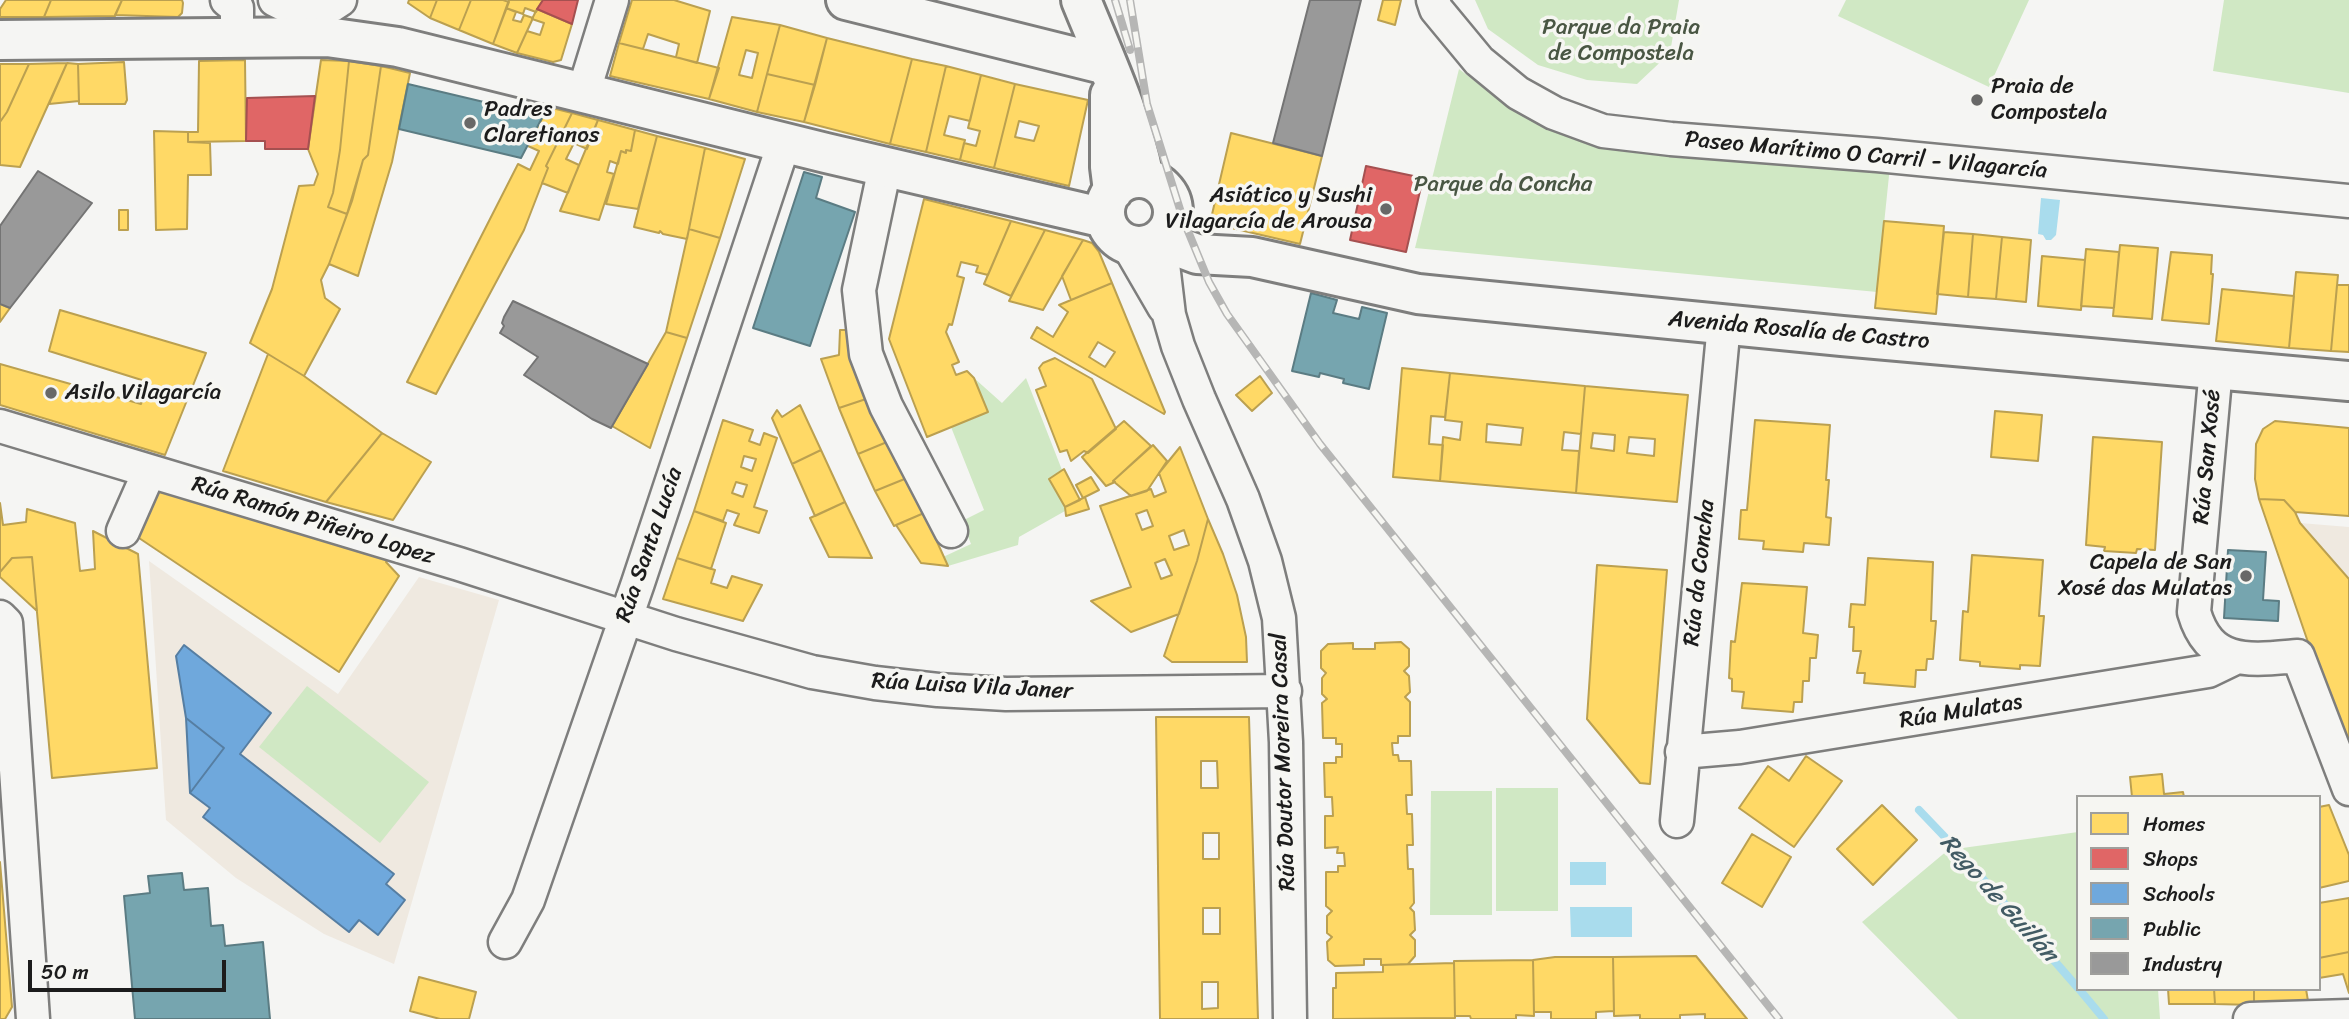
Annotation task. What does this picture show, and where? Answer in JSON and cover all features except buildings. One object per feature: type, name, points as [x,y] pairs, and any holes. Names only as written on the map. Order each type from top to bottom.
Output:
[{"type":"main road","points":[[846,0],[1107,65]]},
{"type":"main road","points":[[1081,0],[1107,65],[1140,218]]},
{"type":"main road","name":"Avenida Rosalía de Castro","points":[[0,40],[327,37],[398,47],[885,167],[1140,218],[1181,248],[1197,254],[1252,257],[1418,294],[2349,381]]},
{"type":"street","points":[[227,0],[237,8],[237,39]]},
{"type":"street","points":[[275,0],[294,10],[314,12],[327,9],[340,0]]},
{"type":"street","points":[[583,94],[612,0]]},
{"type":"street","name":"Paseo Marítimo O Carril - Vilagarcía","points":[[1433,0],[1436,9],[1479,61],[1518,93],[1554,113],[1603,131],[2349,201]]},
{"type":"street","name":"Rúa Santa Lucía","points":[[505,942],[528,900],[783,143]]},
{"type":"street","points":[[885,167],[859,290],[866,354],[886,406],[951,531]]},
{"type":"street","name":"Rúa Doutor Moreira Casal","points":[[1140,218],[1162,256],[1169,315],[1195,388],[1235,479],[1265,561],[1279,618],[1284,691],[1290,1019]]},
{"type":"street","name":"Rúa da Concha","points":[[1677,821],[1724,324]]},
{"type":"street","name":"Rúa San Xosé","points":[[2216,368],[2194,612],[2199,629],[2207,641],[2218,650],[2236,657]]},
{"type":"street","name":"Rúa Ramón Piñeiro Lopez","points":[[0,426],[459,564],[625,618]]},
{"type":"street","points":[[122,531],[149,472]]},
{"type":"street","points":[[0,617],[6,623],[33,1019]]},
{"type":"street","name":"Rúa Luisa Vila Janer","points":[[625,618],[811,672],[887,685],[1006,694],[1284,691]]},
{"type":"street","points":[[2236,657],[2298,656],[2349,789]]},
{"type":"street","name":"Rúa Mulatas","points":[[1682,752],[1740,747],[2119,687],[2207,671],[2236,657]]},
{"type":"street","points":[[2250,1019],[2349,1016]]},
{"type":"shaded area","points":[[2300,523],[2349,527],[2349,579]]},
{"type":"shaded area","points":[[149,561],[338,694],[419,577],[499,600],[394,964],[324,934],[236,878],[166,820]]},
{"type":"green space","name":"Parque da Praia de Compostela","points":[[1475,0],[1679,0],[1670,53],[1637,84],[1587,80],[1538,65],[1488,29]]},
{"type":"green space","points":[[1846,0],[2029,0],[1989,87],[1838,16]]},
{"type":"green space","points":[[2224,0],[2349,0],[2349,93],[2213,71]]},
{"type":"green space","name":"Parque da Concha","points":[[1459,69],[1529,119],[1596,146],[1890,166],[1877,292],[1415,248]]},
{"type":"green space","points":[[974,378],[1002,403],[1026,378],[1062,470],[1049,479],[1065,511],[1019,537],[1018,545],[948,566],[943,557],[971,544],[962,521],[984,510],[951,427],[988,412]]},
{"type":"green space","points":[[307,686],[429,782],[380,843],[259,747]]},
{"type":"green space","points":[[1496,788],[1558,788],[1558,911],[1496,911]]},
{"type":"green space","points":[[1431,791],[1492,791],[1492,915],[1430,915]]},
{"type":"green space","points":[[2076,832],[2076,991],[2158,991],[2160,1019],[1958,1019],[1862,922],[1948,850]]},
{"type":"water","points":[[2041,198],[2060,200],[2056,235],[2051,240],[2038,234]]},
{"type":"water","points":[[1570,862],[1606,862],[1606,885],[1570,885]]},
{"type":"water","points":[[1570,907],[1632,907],[1632,937],[1571,937]]},
{"type":"waterway","name":"Rego de Guillán","points":[[1919,810],[2076,986]]},
{"type":"waterway","name":"Rego de Guillán","points":[[2081,991],[2104,1019]]},
{"type":"railway","points":[[1115,0],[1130,50]]},
{"type":"railway","points":[[1130,0],[1147,104],[1183,219],[1209,282],[1227,314],[1320,444],[1779,1019]]},
{"type":"place","name":"Praia de Compostela","points":[[1977,100]]},
{"type":"place","name":"Padres Claretianos","points":[[470,123]]},
{"type":"place","name":"Asiático y Sushi Vilagarcía de Arousa","points":[[1386,209]]},
{"type":"place","name":"Asilo Vilagarcía","points":[[51,393]]},
{"type":"place","name":"Capela de San Xosé das Mulatas","points":[[2246,576]]}]
